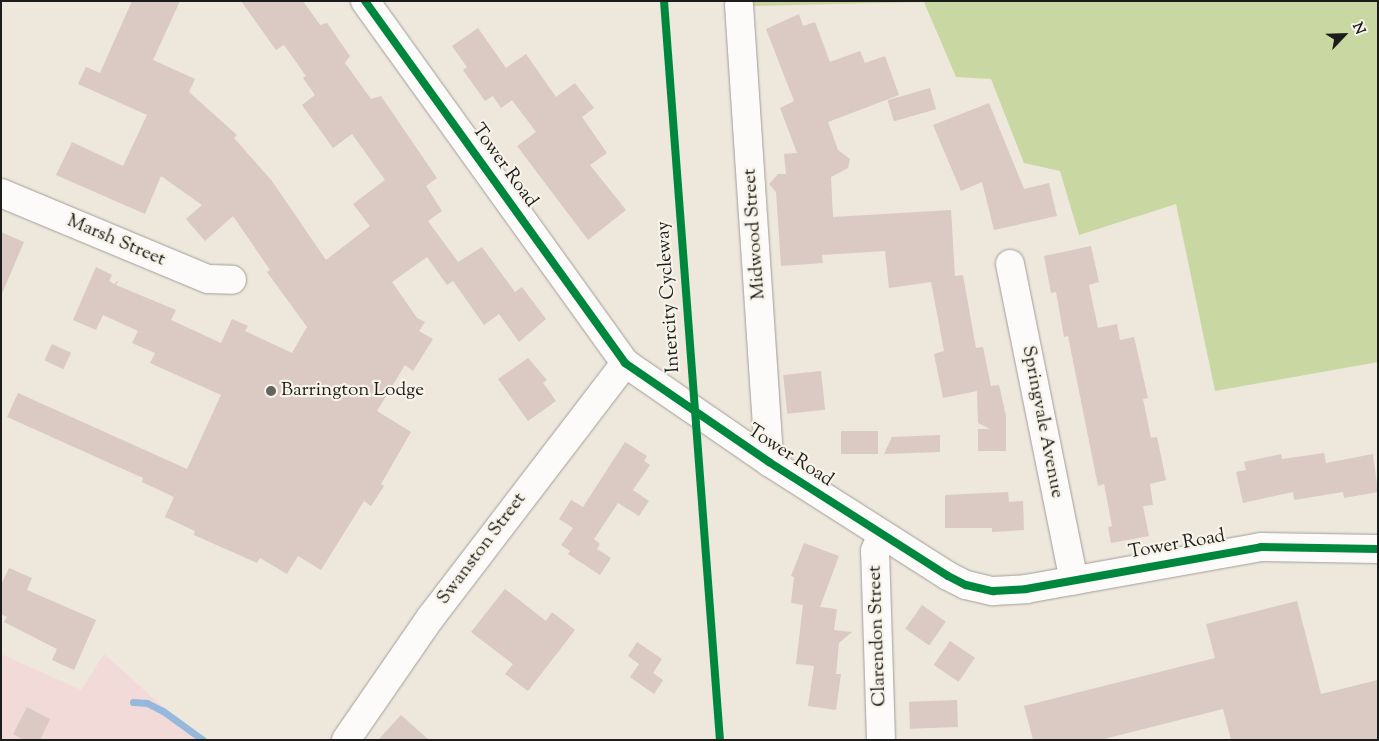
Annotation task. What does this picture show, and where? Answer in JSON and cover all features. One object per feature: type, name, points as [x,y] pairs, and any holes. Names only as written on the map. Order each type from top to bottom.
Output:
[{"type":"street","name":"Tower Road","points":[[365,1],[626,363],[761,457],[966,585],[994,591],[1074,581],[1261,546],[1378,549]]},
{"type":"street","name":"Midwood Street","points":[[739,5],[761,457]]},
{"type":"street","name":"Marsh Street","points":[[1,193],[208,279],[232,280]]},
{"type":"street","name":"Springvale Avenue","points":[[1010,264],[1074,581]]},
{"type":"street","name":"Swanston Street","points":[[346,740],[431,618],[626,363]]},
{"type":"street","name":"Clarendon Street","points":[[882,534],[875,551],[882,740]]},
{"type":"shaded area","points":[[1,654],[81,690],[104,654],[200,740],[1,740]]},
{"type":"green space","points":[[752,1],[1378,1],[1378,362],[1215,391],[1176,204],[1079,235],[1060,171],[1024,163],[991,79],[956,77],[924,2],[752,6]]},
{"type":"building","points":[[132,1],[180,1],[153,60],[195,79],[189,92],[237,135],[234,138],[272,181],[326,260],[370,226],[353,204],[385,180],[352,134],[333,148],[302,105],[315,95],[303,78],[306,76],[284,45],[276,50],[241,1],[303,1],[320,25],[327,23],[350,56],[345,63],[371,99],[381,96],[437,178],[426,186],[442,211],[428,221],[458,262],[482,247],[515,292],[522,287],[546,319],[519,342],[499,314],[484,325],[453,281],[447,285],[427,257],[392,282],[417,318],[425,322],[419,331],[433,339],[413,371],[405,365],[377,411],[411,432],[381,484],[384,486],[371,506],[364,501],[321,570],[298,556],[287,574],[260,558],[257,563],[194,535],[195,531],[165,517],[174,497],[142,482],[143,478],[7,417],[18,393],[187,469],[221,395],[150,363],[155,353],[132,343],[138,331],[103,315],[96,330],[73,320],[96,267],[112,275],[109,281],[114,284],[119,280],[116,285],[176,310],[171,320],[221,343],[232,319],[248,326],[245,331],[292,353],[307,327],[267,272],[270,270],[233,216],[205,241],[186,219],[202,205],[161,176],[145,214],[56,175],[72,142],[123,166],[147,115],[78,84],[86,67],[100,73]]},
{"type":"building","points":[[799,14],[803,26],[815,22],[830,62],[860,51],[865,63],[885,56],[899,95],[828,122],[838,150],[850,159],[848,168],[831,177],[833,217],[951,210],[955,276],[963,275],[976,348],[983,347],[991,386],[999,385],[1006,416],[1006,451],[978,451],[978,429],[990,429],[978,423],[977,391],[943,398],[934,354],[944,351],[931,282],[889,288],[885,251],[822,255],[823,263],[781,266],[776,192],[769,184],[778,174],[786,174],[784,154],[797,153],[780,108],[794,101],[766,29]]},
{"type":"building","points":[[478,28],[506,68],[526,54],[556,97],[575,83],[594,108],[582,117],[607,153],[590,165],[626,210],[588,240],[517,146],[536,132],[512,100],[501,108],[493,96],[485,101],[463,70],[467,67],[452,46]]},
{"type":"building","points":[[930,88],[936,109],[894,121],[888,100]]},
{"type":"building","points":[[989,103],[1024,189],[1049,183],[1057,216],[994,230],[982,182],[961,191],[933,125]]},
{"type":"building","points":[[1,232],[24,242],[1,296]]},
{"type":"building","points":[[1091,246],[1099,282],[1089,285],[1098,328],[1117,324],[1120,340],[1134,337],[1148,398],[1143,399],[1151,438],[1157,437],[1166,480],[1150,484],[1153,505],[1143,506],[1149,536],[1111,543],[1108,527],[1112,526],[1104,484],[1098,486],[1068,336],[1064,337],[1056,292],[1051,293],[1044,256]]},
{"type":"building","points":[[52,344],[71,353],[63,369],[44,360]]},
{"type":"building","points":[[528,358],[547,380],[543,383],[556,401],[528,421],[498,379]]},
{"type":"building","points":[[821,371],[825,410],[787,414],[783,375]]},
{"type":"building","points":[[841,431],[878,431],[878,454],[841,454]]},
{"type":"building","points":[[940,435],[940,452],[884,454],[892,437]]},
{"type":"building","points":[[625,442],[647,456],[644,461],[650,465],[633,490],[649,501],[639,516],[618,503],[594,539],[600,544],[597,549],[611,558],[600,575],[568,554],[570,551],[561,545],[573,528],[559,519],[571,500],[583,507]]},
{"type":"building","points":[[1324,453],[1326,463],[1373,454],[1378,492],[1344,498],[1343,492],[1294,500],[1293,492],[1243,503],[1236,472],[1246,470],[1244,462],[1281,454],[1282,459]]},
{"type":"building","points":[[1008,492],[1009,502],[1023,501],[1024,530],[992,532],[992,528],[945,528],[945,495]]},
{"type":"building","points":[[804,543],[839,556],[820,607],[837,609],[834,630],[852,632],[839,643],[836,674],[841,674],[836,710],[808,706],[814,666],[796,664],[803,605],[791,603],[794,577],[791,576]]},
{"type":"building","points":[[9,568],[32,578],[27,590],[96,620],[74,670],[52,660],[57,649],[4,622],[7,617],[1,614],[1,585]]},
{"type":"building","points":[[505,589],[546,621],[552,612],[575,630],[528,691],[505,674],[513,664],[471,632]]},
{"type":"building","points":[[1297,601],[1321,694],[1378,680],[1378,740],[1231,740],[1223,709],[1100,740],[1033,740],[1024,706],[1215,658],[1206,624]]},
{"type":"building","points":[[922,605],[946,622],[929,645],[905,629]]},
{"type":"building","points":[[950,641],[975,658],[959,682],[934,665]]},
{"type":"building","points":[[637,642],[662,659],[653,673],[663,680],[654,694],[630,677],[639,664],[628,656]]},
{"type":"building","points":[[957,700],[958,727],[910,729],[909,702]]},
{"type":"building","points":[[27,707],[50,719],[40,740],[24,740],[13,734]]},
{"type":"building","points":[[401,715],[429,740],[378,740]]},
{"type":"waterway","points":[[133,702],[147,703],[163,711],[203,740]]},
{"type":"cycle path","points":[[365,1],[625,363],[769,462],[948,576],[966,585],[993,591],[1026,589],[1261,547],[1378,549]]},
{"type":"cycle path","name":"Intercity Cycleway","points":[[664,1],[720,740]]},
{"type":"place","name":"Barrington Lodge","points":[[271,391]]}]
